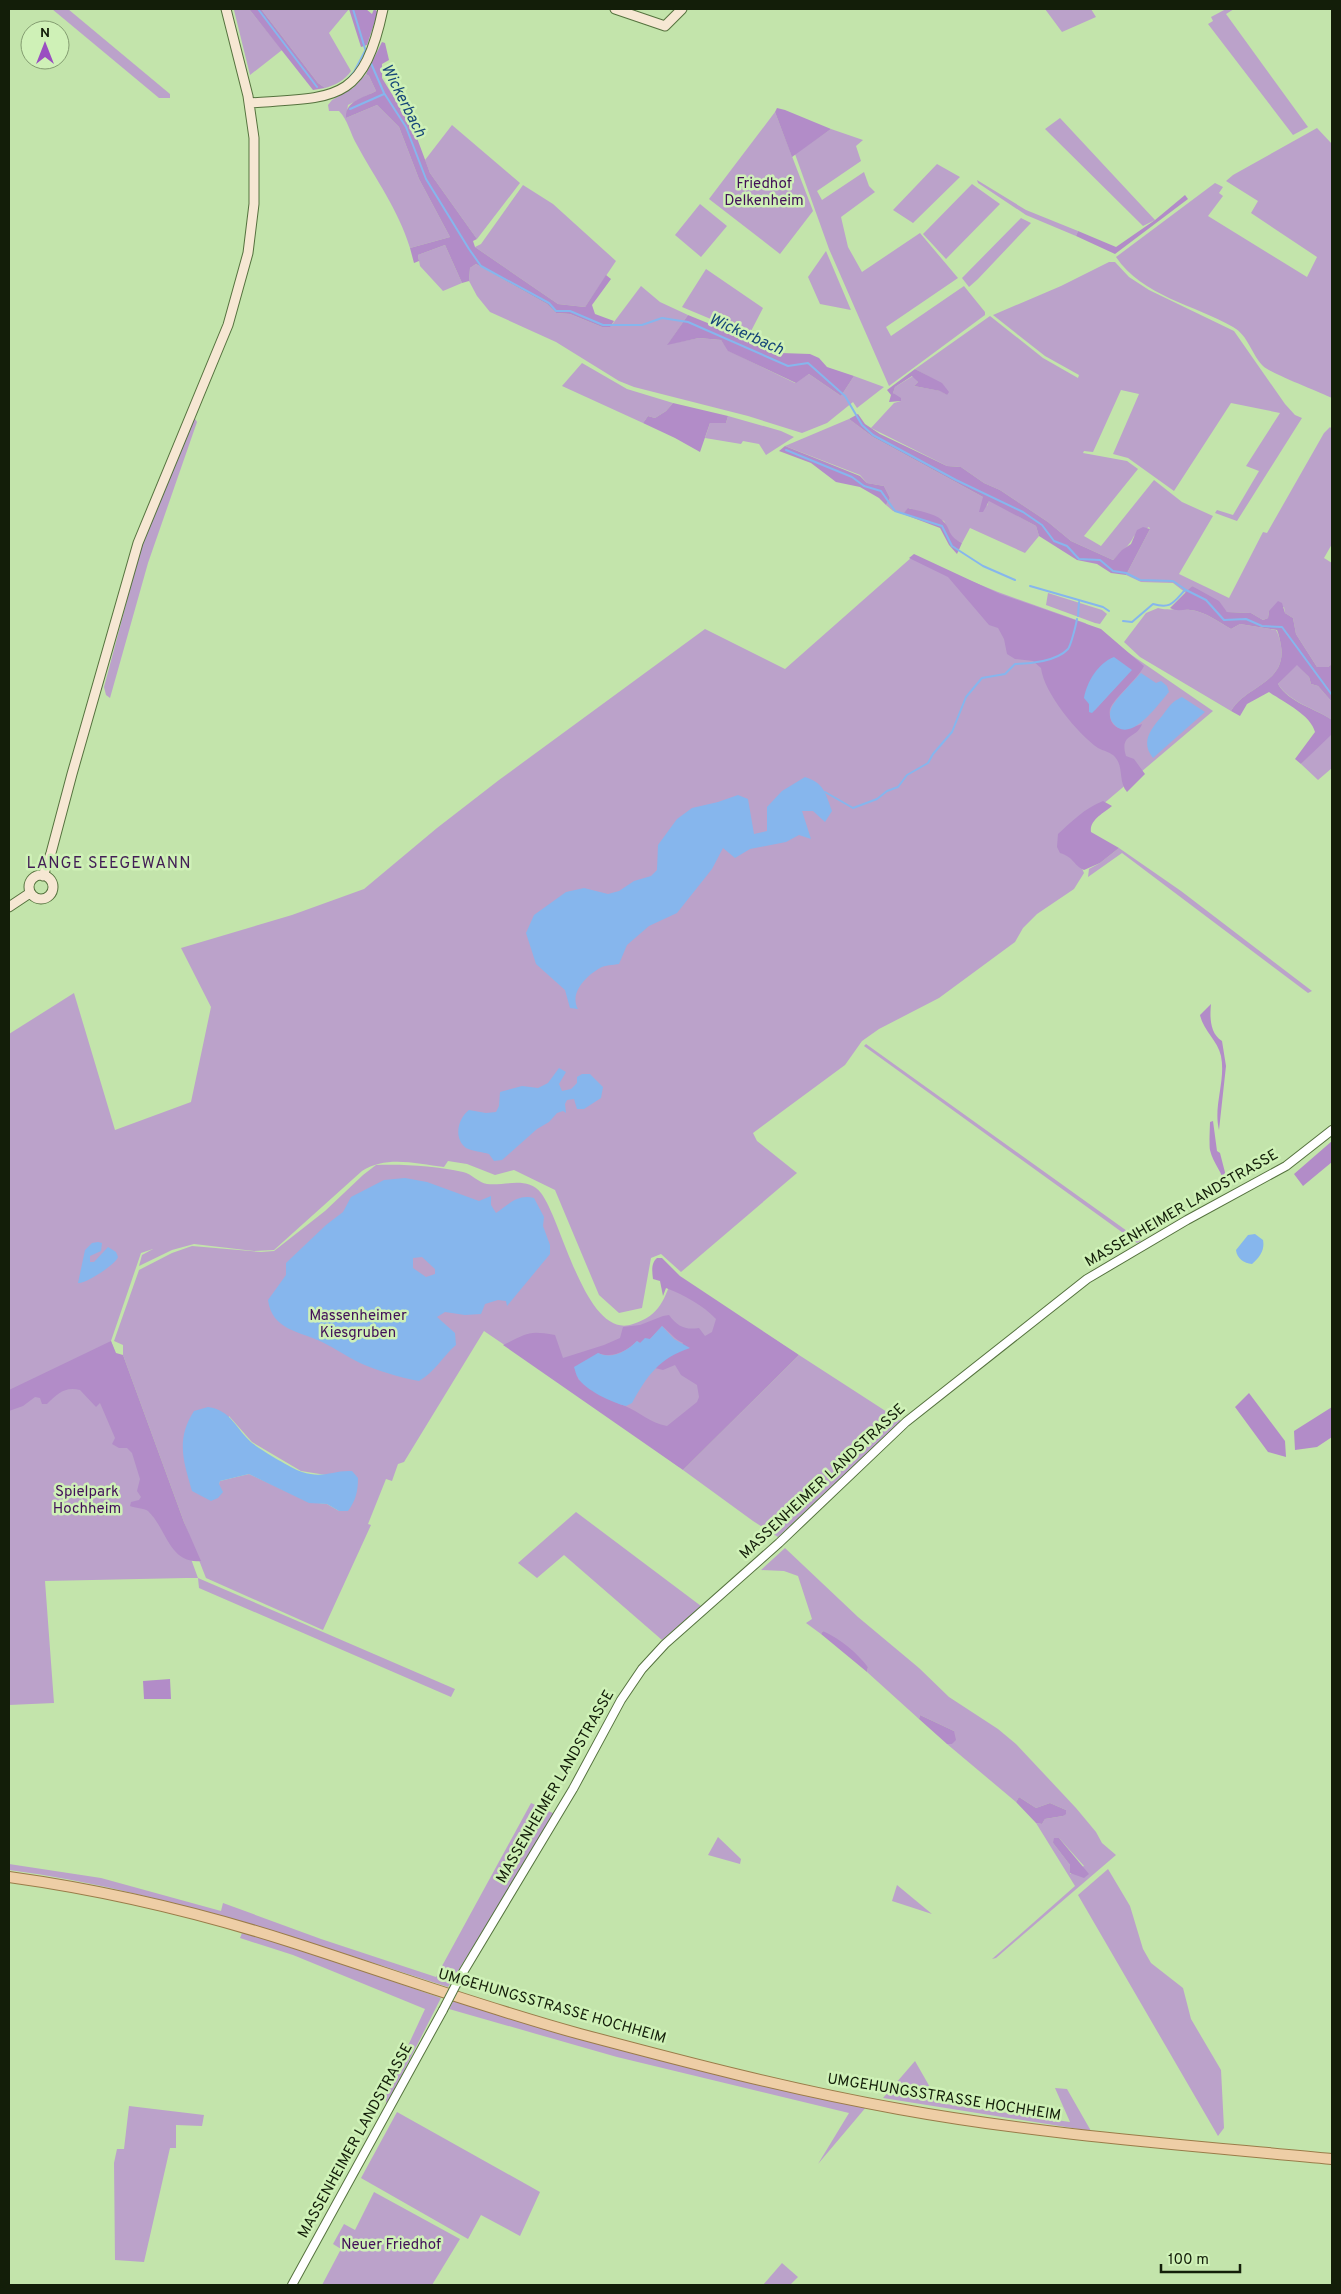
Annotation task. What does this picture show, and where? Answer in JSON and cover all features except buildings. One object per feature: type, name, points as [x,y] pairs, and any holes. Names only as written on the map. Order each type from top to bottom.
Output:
[{"type":"main road","points":[[43,876],[52,853],[72,774],[138,543],[221,343],[240,289],[248,253],[254,204],[255,157],[252,119],[226,9]]},
{"type":"main road","points":[[248,99],[265,102],[321,98],[336,92],[352,82],[365,66],[372,49],[383,9]]},
{"type":"main road","points":[[615,9],[665,26],[682,9]]},
{"type":"main road","points":[[248,99],[282,100]]},
{"type":"main road","points":[[252,119],[265,102]]},
{"type":"main road","points":[[43,876],[52,881],[53,888],[51,894],[46,899],[39,900],[30,893],[29,885],[32,879],[43,876]]},
{"type":"main road","points":[[9,907],[30,893]]},
{"type":"main road","name":"UMGEHUNGSSTRASSE HOCHHEIM","points":[[9,1877],[116,1896],[220,1921],[294,1943],[470,2001],[578,2033],[723,2070],[898,2109],[1094,2137],[1332,2159]]},
{"type":"street","name":"MASSENHEIMER LANDSTRASSE","points":[[292,2285],[460,1980],[573,1789],[621,1700],[642,1669],[665,1644],[779,1543],[906,1422],[1087,1279],[1286,1166],[1332,1130]]},
{"type":"green space","points":[[52,9],[68,9],[170,94],[170,98],[159,98],[70,24],[70,20],[65,20]]},
{"type":"green space","points":[[249,9],[282,50],[250,75],[234,10]]},
{"type":"green space","points":[[261,9],[349,9],[329,33],[351,71],[340,82],[325,88],[318,83]]},
{"type":"green space","points":[[1045,9],[1091,9],[1096,17],[1062,32]]},
{"type":"green space","points":[[1226,9],[1234,9],[1226,14],[1308,127],[1293,135],[1208,24],[1213,21],[1211,17]]},
{"type":"green space","points":[[366,74],[369,76],[376,91],[348,105],[346,118],[377,105],[399,127],[419,179],[450,237],[410,248],[393,208],[357,145],[345,118],[339,111],[329,111],[328,105],[332,100],[353,88]]},
{"type":"green space","name":"Friedhof Delkenheim","points":[[775,112],[813,211],[780,254],[709,199]]},
{"type":"green space","points":[[1060,118],[1155,220],[1143,226],[1045,129]]},
{"type":"green space","points":[[452,125],[520,183],[477,239],[430,173],[425,160]]},
{"type":"green space","points":[[1317,128],[1332,144],[1332,398],[1267,369],[1259,361],[1242,335],[1233,327],[1154,290],[1127,270],[1116,257],[1215,183],[1223,187],[1219,193],[1223,196],[1208,216],[1307,277],[1317,257],[1251,213],[1258,201],[1226,181],[1233,175]]},
{"type":"green space","points":[[831,129],[863,140],[856,146],[861,161],[817,191],[822,200],[864,172],[869,186],[875,192],[841,217],[848,247],[862,272],[920,233],[958,278],[886,327],[891,336],[964,286],[985,312],[985,315],[889,386],[829,249],[795,154]]},
{"type":"green space","points":[[937,164],[960,177],[913,223],[893,210]]},
{"type":"green space","points":[[977,180],[1026,210],[1078,231],[1076,236],[1026,215],[978,183]]},
{"type":"green space","points":[[972,184],[1000,204],[946,259],[923,234]]},
{"type":"green space","points":[[523,185],[553,204],[616,261],[585,307],[558,304],[475,247],[481,244]]},
{"type":"green space","points":[[700,204],[727,226],[701,257],[675,235]]},
{"type":"green space","points":[[1021,218],[1031,223],[969,287],[962,278]]},
{"type":"green space","points":[[445,245],[462,283],[443,291],[420,266],[418,255]]},
{"type":"green space","points":[[826,251],[851,310],[820,304],[808,277]]},
{"type":"green space","points":[[1109,262],[1115,262],[1129,277],[1149,290],[1234,331],[1285,404],[1295,415],[1302,418],[1237,521],[1215,513],[1217,510],[1233,515],[1259,471],[1246,466],[1280,413],[1231,403],[1174,491],[1128,458],[1113,454],[1139,394],[1121,390],[1093,452],[1084,451],[1083,453],[1127,461],[1138,469],[1084,536],[1101,546],[1154,480],[1182,502],[1213,516],[1179,574],[1229,598],[1263,532],[1267,533],[1324,433],[1330,427],[1332,429],[1332,544],[1324,558],[1332,563],[1332,664],[1328,667],[1317,667],[1296,634],[1293,618],[1285,613],[1284,607],[1269,611],[1268,618],[1263,620],[1251,613],[1227,612],[1192,586],[1186,593],[1173,583],[1141,582],[1126,575],[1150,529],[1149,527],[1134,536],[1113,560],[1071,541],[1048,522],[961,467],[947,466],[871,428],[894,403],[901,401],[893,393],[895,387],[913,376],[918,382],[914,386],[941,391],[947,395],[942,384],[915,369],[990,316],[1043,358],[1078,378],[1079,375],[1045,356],[993,315],[1061,286]]},
{"type":"green space","points":[[476,264],[547,304],[556,313],[570,314],[602,327],[611,326],[641,286],[660,302],[688,315],[668,344],[699,338],[721,340],[729,351],[795,383],[809,374],[841,396],[854,376],[884,387],[857,408],[853,402],[827,423],[802,433],[748,416],[634,387],[619,381],[556,342],[490,312],[477,296],[469,281],[470,268]]},
{"type":"green space","points":[[706,269],[763,308],[749,335],[682,307]]},
{"type":"green space","points":[[582,363],[627,389],[673,403],[666,411],[655,418],[648,416],[643,423],[562,386]]},
{"type":"green space","points":[[728,416],[781,431],[794,437],[766,455],[759,444],[743,441],[741,444],[705,438],[710,423],[726,423]]},
{"type":"green space","points":[[194,417],[197,422],[148,563],[110,698],[106,695],[104,687],[141,548]]},
{"type":"green space","points":[[849,419],[873,437],[983,497],[987,506],[989,500],[1036,526],[1039,536],[1025,553],[970,528],[962,543],[952,538],[944,521],[909,508],[903,514],[893,511],[886,505],[890,498],[884,486],[867,483],[860,475],[785,446]]},
{"type":"green space","name":"Spielpark Hochheim","points":[[912,557],[998,592],[1085,623],[1213,711],[1102,805],[1074,851],[1084,873],[1074,889],[1037,914],[1023,928],[1015,942],[939,998],[879,1029],[862,1041],[845,1065],[753,1133],[757,1141],[797,1173],[681,1272],[661,1254],[651,1258],[642,1308],[619,1313],[599,1295],[555,1190],[514,1170],[495,1175],[467,1164],[448,1161],[444,1167],[402,1162],[382,1163],[362,1171],[274,1250],[254,1251],[194,1244],[172,1250],[139,1266],[142,1255],[153,1249],[141,1253],[111,1341],[198,1578],[45,1581],[54,1703],[9,1705],[9,1034],[74,993],[115,1130],[191,1102],[211,1007],[181,948],[292,915],[364,889],[437,828],[499,780],[705,629],[785,669]]},
{"type":"green space","points":[[1048,593],[1102,610],[1107,614],[1100,624],[1095,623],[1046,605]]},
{"type":"green space","points":[[1158,608],[1186,609],[1201,612],[1231,629],[1240,624],[1276,630],[1281,646],[1281,658],[1278,668],[1264,683],[1237,703],[1231,711],[1140,657],[1124,642],[1146,613]]},
{"type":"green space","points":[[1297,664],[1309,677],[1311,684],[1318,686],[1332,702],[1332,720],[1296,701],[1283,691],[1278,684]]},
{"type":"green space","points":[[1332,732],[1332,768],[1318,780],[1301,764]]},
{"type":"green space","points":[[1119,848],[1181,891],[1312,991],[1308,993],[1122,853],[1088,877],[1089,869]]},
{"type":"green space","points":[[866,1044],[1141,1241],[1137,1243],[864,1046]]},
{"type":"green space","name":"Massenheimer Kiesgruben","points":[[376,1165],[409,1165],[463,1172],[487,1184],[523,1183],[529,1185],[541,1193],[549,1207],[577,1275],[589,1297],[602,1314],[616,1324],[633,1324],[656,1311],[664,1298],[674,1274],[797,1354],[679,1467],[606,1414],[484,1331],[404,1462],[398,1464],[392,1481],[386,1479],[368,1524],[371,1525],[323,1630],[206,1578],[123,1355],[123,1345],[114,1341],[139,1270],[172,1253],[192,1246],[261,1252],[274,1251],[325,1211]],"holes":[[[229,1416],[252,1442],[301,1471],[326,1475],[339,1511],[327,1504],[309,1502],[249,1474],[220,1481],[219,1484]]]},
{"type":"green space","points":[[799,1355],[901,1421],[778,1537],[683,1470]]},
{"type":"green space","points":[[576,1512],[701,1606],[662,1640],[564,1555],[537,1578],[518,1563]]},
{"type":"green space","points":[[785,1548],[858,1617],[919,1668],[949,1697],[998,1729],[1016,1744],[1076,1808],[1096,1832],[1102,1843],[1116,1855],[996,1958],[992,1959],[1075,1886],[1036,1823],[1042,1824],[1045,1819],[1063,1816],[1066,1810],[1050,1803],[1036,1808],[1019,1797],[1016,1802],[947,1744],[952,1744],[954,1731],[920,1715],[919,1719],[867,1672],[868,1667],[823,1631],[821,1634],[806,1623],[812,1619],[798,1576],[784,1571],[761,1570]],"holes":[[[1059,1838],[1084,1866],[1070,1874],[1070,1865],[1053,1843]]]},
{"type":"green space","points":[[198,1578],[455,1689],[451,1697],[199,1588]]},
{"type":"green space","points":[[531,1803],[555,1814],[448,1987],[285,1935],[176,1904],[121,1890],[9,1870],[9,1864],[101,1878],[221,1911],[223,1903],[321,1939],[436,1977]]},
{"type":"green space","points":[[718,1837],[741,1859],[740,1864],[708,1855]]},
{"type":"green space","points":[[1108,1869],[1130,1906],[1143,1949],[1151,1963],[1183,1988],[1191,2019],[1221,2070],[1224,2128],[1218,2136],[1078,1895]]},
{"type":"green space","points":[[897,1885],[932,1914],[892,1901]]},
{"type":"green space","points":[[242,1933],[299,1949],[441,1998],[386,2106],[386,2093],[425,2009],[293,1955],[240,1938]]},
{"type":"green space","points":[[454,2000],[867,2106],[818,2164],[849,2113],[617,2057],[449,2009]]},
{"type":"green space","points":[[915,2061],[939,2103],[1070,2122],[1055,2088],[1067,2089],[1091,2131],[883,2098]]},
{"type":"green space","points":[[129,2106],[204,2115],[202,2126],[176,2125],[176,2148],[170,2148],[144,2262],[115,2260],[114,2163],[117,2149],[124,2149]]},
{"type":"green space","points":[[397,2112],[540,2192],[520,2236],[481,2215],[468,2239],[361,2178]]},
{"type":"green space","name":"Neuer Friedhof","points":[[374,2192],[460,2239],[432,2285],[322,2285],[341,2249],[333,2244],[344,2224],[355,2230]]},
{"type":"green space","points":[[782,2263],[798,2277],[790,2285],[763,2285]]},
{"type":"shaded area","points":[[249,9],[261,9],[318,83],[325,88],[313,90]]},
{"type":"shaded area","points":[[349,9],[366,9],[372,14],[374,9],[378,12],[367,45],[361,47]]},
{"type":"shaded area","points":[[382,42],[385,43],[389,60],[382,64],[382,78],[414,130],[430,173],[477,239],[473,241],[475,247],[558,304],[585,307],[606,275],[611,279],[592,305],[595,314],[614,321],[610,327],[602,327],[570,314],[556,313],[547,304],[476,264],[470,268],[469,281],[462,283],[445,245],[418,255],[419,261],[414,263],[410,248],[450,237],[419,179],[399,127],[377,105],[346,118],[346,112],[352,104],[376,91],[369,76],[366,74]]},
{"type":"shaded area","points":[[777,108],[831,129],[792,157],[775,112]]},
{"type":"shaded area","points":[[1185,195],[1188,199],[1115,254],[1076,236],[1078,231],[1116,247],[1155,220]]},
{"type":"shaded area","points":[[688,315],[781,353],[810,354],[819,358],[827,367],[854,376],[841,396],[809,374],[796,383],[728,351],[721,340],[699,338],[667,345]]},
{"type":"shaded area","points":[[915,369],[942,383],[949,392],[947,395],[940,391],[914,386],[918,382],[912,376],[895,387],[893,393],[901,398],[901,401],[889,402],[891,395],[887,390]]},
{"type":"shaded area","points":[[673,403],[728,416],[726,423],[710,423],[700,452],[643,423],[648,416],[655,418],[666,411]]},
{"type":"shaded area","points":[[858,414],[865,424],[880,434],[947,466],[961,467],[1048,522],[1071,541],[1113,560],[1131,544],[1137,530],[1143,527],[1150,529],[1126,575],[1111,573],[1097,564],[1077,560],[1039,536],[1036,526],[989,501],[983,512],[979,512],[983,497],[873,437],[849,419]]},
{"type":"shaded area","points":[[785,446],[860,476],[867,483],[884,486],[890,498],[886,505],[879,498],[860,487],[836,482],[811,463],[779,451]]},
{"type":"shaded area","points":[[908,508],[930,514],[942,520],[951,535],[962,543],[957,554],[949,545],[940,528],[903,514]]},
{"type":"shaded area","points":[[914,554],[1000,594],[1101,629],[1144,666],[1112,705],[1110,719],[1116,727],[1123,729],[1142,724],[1140,729],[1127,740],[1124,749],[1126,756],[1134,759],[1145,774],[1127,792],[1124,788],[1118,761],[1111,754],[1098,748],[1072,723],[1048,689],[1041,668],[1033,661],[1015,659],[1007,654],[1004,639],[998,628],[989,625],[948,577],[909,558]],"holes":[[[1131,670],[1095,710],[1089,712],[1090,704]]]},
{"type":"shaded area","points":[[1192,586],[1219,601],[1227,612],[1251,613],[1263,620],[1268,618],[1269,611],[1278,601],[1282,603],[1285,613],[1293,618],[1296,634],[1317,667],[1328,667],[1332,664],[1332,702],[1318,686],[1311,684],[1309,677],[1297,665],[1278,684],[1295,701],[1332,720],[1331,735],[1301,764],[1295,759],[1315,732],[1308,720],[1296,709],[1269,692],[1247,704],[1240,716],[1231,711],[1237,703],[1272,676],[1278,668],[1281,658],[1281,646],[1277,630],[1240,624],[1231,629],[1201,612],[1170,608]]},
{"type":"shaded area","points":[[1103,801],[1112,806],[1095,820],[1092,824],[1091,832],[1119,848],[1100,863],[1084,870],[1060,853],[1057,847],[1058,834],[1084,811]]},
{"type":"shaded area","points":[[1211,1004],[1211,1024],[1218,1038],[1222,1041],[1226,1066],[1219,1130],[1217,1112],[1222,1075],[1221,1056],[1200,1015]]},
{"type":"shaded area","points":[[1213,1121],[1217,1151],[1220,1153],[1228,1184],[1225,1188],[1223,1178],[1210,1150],[1210,1122]]},
{"type":"shaded area","points":[[1332,1141],[1332,1162],[1303,1186],[1294,1174]]},
{"type":"shaded area","points":[[657,1258],[662,1258],[680,1276],[799,1355],[683,1470],[503,1345],[532,1333],[555,1335],[563,1358],[620,1338],[623,1327],[640,1325],[669,1315],[682,1327],[690,1329],[699,1328],[705,1336],[712,1332],[716,1319],[705,1309],[686,1297],[666,1288],[663,1296],[660,1281],[653,1279],[652,1267]],"holes":[[[662,1326],[683,1343],[677,1351],[661,1361],[655,1368],[663,1370],[675,1365],[681,1375],[697,1385],[699,1397],[697,1402],[667,1426],[606,1398],[578,1379],[598,1353],[603,1355],[619,1353],[637,1341],[640,1343],[650,1339]]]},
{"type":"shaded area","points":[[111,1341],[116,1353],[123,1355],[184,1522],[201,1561],[182,1557],[175,1551],[148,1511],[130,1506],[131,1502],[139,1500],[141,1497],[137,1491],[140,1479],[132,1453],[127,1448],[119,1448],[112,1444],[115,1438],[100,1403],[96,1407],[80,1390],[70,1389],[58,1394],[47,1404],[42,1404],[40,1398],[35,1397],[23,1406],[9,1411],[9,1390]]},
{"type":"shaded area","points":[[1249,1393],[1285,1441],[1286,1457],[1268,1452],[1235,1407]]},
{"type":"shaded area","points":[[1332,1407],[1332,1437],[1317,1447],[1295,1450],[1294,1431]]},
{"type":"shaded area","points":[[823,1631],[853,1651],[868,1667],[867,1672],[821,1634]]},
{"type":"shaded area","points":[[170,1679],[171,1699],[144,1699],[143,1681]]},
{"type":"shaded area","points":[[920,1715],[954,1731],[956,1740],[952,1744],[947,1744],[919,1719]]},
{"type":"shaded area","points":[[1019,1797],[1036,1808],[1050,1803],[1066,1810],[1066,1814],[1045,1819],[1042,1824],[1036,1823],[1016,1802]]},
{"type":"shaded area","points":[[1054,1838],[1059,1838],[1089,1874],[1084,1878],[1070,1873],[1070,1865],[1053,1843]]},
{"type":"water","points":[[1114,657],[1132,670],[1092,713],[1089,712],[1089,704],[1084,698],[1088,686],[1098,668]]},
{"type":"water","points":[[1141,673],[1156,683],[1161,681],[1167,686],[1169,692],[1144,720],[1128,729],[1120,729],[1111,720],[1111,709]]},
{"type":"water","points":[[1182,697],[1205,712],[1153,758],[1147,747],[1148,736],[1170,705]]},
{"type":"water","points":[[805,777],[820,785],[832,811],[825,822],[813,811],[802,811],[811,839],[799,835],[786,842],[750,849],[735,858],[723,848],[712,869],[677,913],[649,926],[627,945],[619,964],[602,967],[589,976],[577,991],[576,1003],[578,1009],[570,1008],[565,990],[536,964],[526,933],[534,915],[566,892],[584,888],[608,894],[619,891],[634,881],[651,876],[657,870],[658,845],[677,819],[692,808],[738,795],[748,799],[754,834],[767,831],[767,807],[782,791]]},
{"type":"water","points":[[559,1068],[566,1072],[559,1084],[562,1091],[571,1089],[577,1083],[577,1077],[582,1074],[590,1074],[603,1087],[601,1098],[584,1109],[577,1109],[574,1099],[567,1100],[565,1104],[566,1113],[563,1111],[557,1113],[549,1122],[537,1129],[502,1160],[494,1161],[489,1154],[468,1149],[462,1144],[459,1139],[458,1128],[462,1118],[469,1110],[486,1113],[496,1112],[499,1106],[500,1092],[522,1086],[538,1088],[548,1083]]},
{"type":"water","points":[[405,1178],[427,1182],[479,1201],[491,1196],[491,1205],[496,1213],[523,1197],[534,1198],[544,1217],[543,1226],[550,1245],[550,1254],[507,1306],[506,1301],[498,1300],[485,1304],[481,1314],[465,1315],[445,1312],[437,1317],[455,1333],[456,1345],[430,1373],[419,1381],[396,1376],[367,1366],[322,1342],[288,1328],[275,1318],[268,1300],[286,1275],[286,1263],[326,1225],[343,1212],[351,1197],[384,1180]],"holes":[[[422,1257],[435,1269],[435,1274],[426,1277],[413,1268],[413,1258]]]},
{"type":"water","points":[[1255,1234],[1263,1240],[1263,1250],[1252,1264],[1246,1263],[1241,1260],[1236,1250],[1248,1235]]},
{"type":"water","points":[[92,1243],[102,1243],[101,1251],[90,1256],[90,1262],[94,1262],[108,1247],[116,1252],[118,1257],[100,1273],[78,1283],[85,1250]]},
{"type":"water","points":[[662,1326],[674,1339],[690,1348],[670,1357],[655,1369],[643,1384],[632,1403],[626,1406],[607,1399],[587,1387],[578,1378],[574,1367],[598,1353],[614,1355],[629,1348],[637,1341],[640,1343],[645,1338],[650,1339]]},
{"type":"water","points":[[208,1407],[228,1416],[252,1443],[297,1470],[316,1475],[352,1471],[358,1478],[358,1487],[351,1507],[348,1511],[339,1511],[327,1504],[309,1503],[249,1474],[220,1481],[219,1484],[223,1492],[218,1498],[211,1501],[192,1491],[184,1459],[183,1440],[188,1421],[194,1411]]},
{"type":"waterway","points":[[258,9],[317,87]]},
{"type":"waterway","name":"Wickerbach","points":[[353,9],[366,52]]},
{"type":"waterway","points":[[348,79],[365,51]]},
{"type":"waterway","name":"Wickerbach","points":[[370,61],[384,93],[406,127],[426,179],[481,266],[549,303],[556,311],[570,311],[603,325],[642,325],[662,318],[688,322],[788,366],[808,363],[845,396],[862,425],[873,435],[956,480],[1023,512],[1042,525],[1054,541],[1067,546],[1079,559],[1100,560],[1113,571],[1126,573],[1140,580],[1173,581],[1206,600],[1224,620],[1246,619],[1262,626],[1282,627],[1332,695]]},
{"type":"waterway","points":[[350,109],[384,94]]},
{"type":"waterway","points":[[786,450],[852,477],[864,486],[881,491],[895,511],[942,526],[952,546],[983,566],[1015,580]]},
{"type":"waterway","points":[[1030,586],[1103,607],[1109,611]]},
{"type":"waterway","points":[[1123,621],[1132,622],[1153,604],[1164,606],[1171,604],[1185,590]]},
{"type":"waterway","points":[[1078,616],[1079,602]]},
{"type":"waterway","points":[[825,792],[853,808],[877,799],[887,791],[898,787],[907,775],[928,763],[933,754],[952,732],[966,697],[982,678],[1005,674],[1015,664],[1043,661],[1063,653],[1069,647],[1077,619]]},
{"type":"district","name":"LANGE SEEGEWANN","points":[[109,864]]}]
